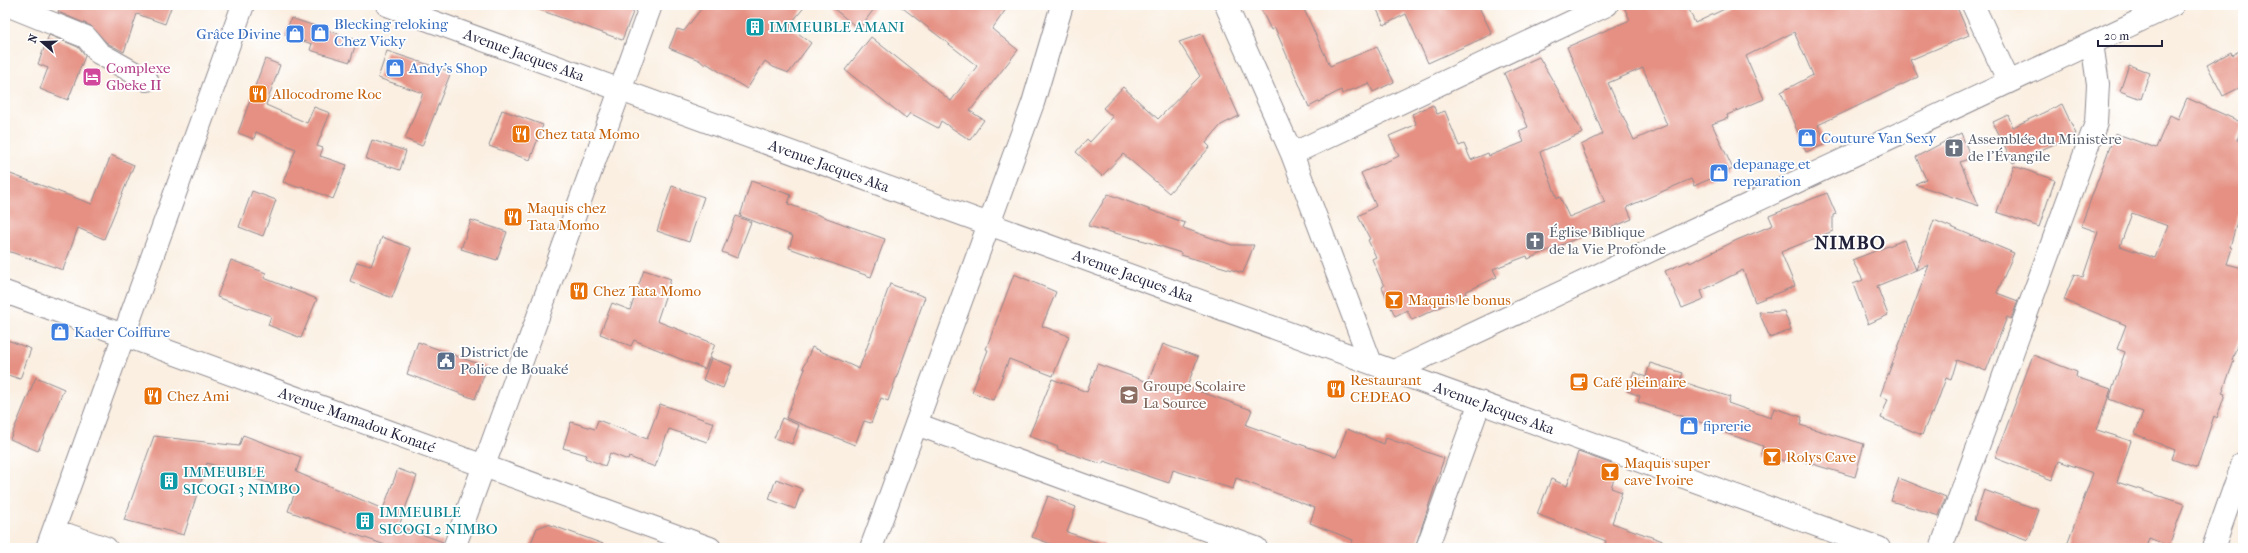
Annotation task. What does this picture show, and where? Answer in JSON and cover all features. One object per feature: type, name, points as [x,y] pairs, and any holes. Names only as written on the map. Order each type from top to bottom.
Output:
[{"type":"street","points":[[7,5],[86,37],[99,53],[147,80]]},
{"type":"street","points":[[106,548],[50,539],[243,5]]},
{"type":"street","name":"Avenue Jacques Aka","points":[[388,5],[1879,548]]},
{"type":"street","points":[[454,548],[651,5]]},
{"type":"street","points":[[871,548],[1033,103],[1062,5]]},
{"type":"street","points":[[1226,5],[1292,154],[1371,363]]},
{"type":"street","points":[[1292,154],[1607,5]]},
{"type":"street","points":[[1973,5],[2009,82]]},
{"type":"street","points":[[1394,371],[2173,5]]},
{"type":"street","points":[[1941,548],[2096,123],[2098,84],[2092,43]]},
{"type":"street","name":"Avenue Mamadou Konaté","points":[[5,292],[710,548]]},
{"type":"street","points":[[1427,548],[1480,402]]},
{"type":"street","points":[[916,424],[1256,548]]},
{"type":"street","points":[[2213,548],[2243,463]]},
{"type":"building","points":[[61,5],[172,5],[165,24],[137,14],[124,52],[107,43],[91,26],[58,12]]},
{"type":"building","points":[[532,5],[622,5],[634,10],[622,40],[532,7]]},
{"type":"building","points":[[704,5],[806,5],[789,26],[811,43],[789,73],[773,67],[765,61],[747,89],[706,63],[705,65],[699,60],[669,48],[677,29],[684,31]]},
{"type":"building","points":[[829,5],[877,5],[859,29]]},
{"type":"building","points":[[899,5],[1009,5],[992,29],[1018,50],[970,111],[984,120],[970,140],[941,121],[938,128],[910,113],[906,118],[845,70],[871,37],[951,101],[977,66]]},
{"type":"building","points":[[1259,5],[1302,5],[1330,66],[1377,47],[1394,82],[1373,92],[1369,83],[1342,94],[1341,90],[1309,107],[1275,28],[1271,30]]},
{"type":"building","points":[[1375,5],[1478,5],[1492,34],[1428,63],[1406,14],[1384,25]]},
{"type":"building","points":[[1623,5],[1687,5],[1695,23],[1733,5],[1956,5],[1969,35],[1910,60],[1918,77],[1818,125],[1826,144],[1806,152],[1781,92],[1813,75],[1794,32],[1746,56],[1764,99],[1727,115],[1728,118],[1712,124],[1733,169],[1694,186],[1691,179],[1627,207],[1632,219],[1606,230],[1604,227],[1528,259],[1527,256],[1493,269],[1497,277],[1465,292],[1466,295],[1412,320],[1407,310],[1395,316],[1382,287],[1384,286],[1372,259],[1376,257],[1368,240],[1370,239],[1358,216],[1376,206],[1361,173],[1399,156],[1389,136],[1415,125],[1416,123],[1412,114],[1433,105],[1437,114],[1445,111],[1459,146],[1464,144],[1471,160],[1488,153],[1489,156],[1524,142],[1519,131],[1528,127],[1504,73],[1539,57],[1583,133],[1540,152],[1557,198],[1560,197],[1569,217],[1605,202],[1581,145],[1603,134],[1567,47],[1630,20]],"holes":[[[1643,68],[1667,125],[1634,140],[1608,83]]]},
{"type":"building","points":[[291,18],[357,40],[350,62],[310,50],[312,44],[285,35]]},
{"type":"building","points":[[1202,34],[1239,116],[1221,125],[1206,143],[1210,147],[1169,193],[1123,154],[1102,176],[1076,152],[1087,139],[1090,142],[1113,117],[1103,108],[1123,87],[1158,119],[1200,76],[1179,42]]},
{"type":"building","points":[[49,35],[78,47],[85,56],[68,100],[40,89],[48,68],[38,64]]},
{"type":"building","points":[[2243,49],[2243,86],[2223,96],[2207,65],[2231,52],[2232,55]]},
{"type":"building","points":[[387,51],[451,72],[422,146],[405,139],[423,93],[378,78]]},
{"type":"building","points":[[265,59],[280,65],[266,105],[307,123],[314,107],[330,113],[317,146],[323,148],[320,156],[347,165],[333,199],[301,186],[300,188],[283,182],[296,149],[256,132],[254,139],[238,133]]},
{"type":"building","points":[[2129,65],[2150,73],[2141,99],[2120,91]]},
{"type":"building","points":[[2187,98],[2243,123],[2237,140],[2243,142],[2243,200],[2230,247],[2232,248],[2227,264],[2243,268],[2243,328],[2232,360],[2234,361],[2222,393],[2225,394],[2217,418],[2214,416],[2197,468],[2172,459],[2175,450],[2135,434],[2143,412],[2109,399],[2125,352],[2117,349],[2126,325],[2064,300],[2074,274],[2083,277],[2098,232],[2081,226],[2115,133],[2156,148],[2170,115],[2178,119]],"holes":[[[2132,213],[2168,226],[2155,258],[2120,246]]]},
{"type":"building","points":[[2062,104],[2076,134],[2013,163],[1993,122],[2008,115],[2013,127]]},
{"type":"building","points":[[502,110],[543,125],[530,160],[489,146]]},
{"type":"building","points":[[1961,133],[1971,158],[1960,162],[1979,206],[1915,184],[1926,179],[1916,157]]},
{"type":"building","points":[[372,140],[406,151],[400,170],[366,159]]},
{"type":"building","points":[[111,155],[134,165],[104,239],[78,228],[63,270],[5,250],[5,172],[92,204]]},
{"type":"building","points":[[2014,166],[2055,180],[2039,227],[1997,212]]},
{"type":"building","points":[[751,181],[791,195],[788,204],[885,239],[871,277],[789,248],[793,236],[740,216]]},
{"type":"building","points":[[672,186],[704,197],[689,242],[657,231]]},
{"type":"building","points":[[252,191],[276,200],[263,236],[239,227]]},
{"type":"building","points":[[1827,193],[1836,214],[1833,215],[1833,231],[1781,252],[1795,286],[1755,302],[1743,270],[1701,291],[1704,299],[1682,308],[1665,271],[1689,261],[1690,263],[1737,240],[1773,225],[1769,216]]},
{"type":"building","points":[[1108,194],[1185,223],[1183,228],[1232,245],[1254,245],[1243,273],[1181,255],[1181,253],[1145,241],[1088,226]]},
{"type":"building","points":[[736,216],[751,222],[737,258],[722,252]]},
{"type":"building","points":[[471,220],[507,232],[497,260],[461,249]]},
{"type":"building","points":[[1934,220],[2014,253],[1997,293],[2018,301],[2011,319],[2007,317],[1986,371],[1957,360],[1951,380],[1946,378],[1933,414],[1931,413],[1922,435],[1881,418],[1888,399],[1880,396],[1929,265],[1916,270]]},
{"type":"building","points":[[382,237],[411,248],[392,298],[350,281],[357,262],[371,266]]},
{"type":"building","points":[[1904,240],[1916,270],[1877,286],[1888,315],[1868,324],[1853,284],[1863,280],[1852,260]]},
{"type":"building","points":[[231,260],[266,273],[264,278],[317,299],[301,338],[268,325],[271,316],[217,297]]},
{"type":"building","points":[[644,270],[671,279],[657,321],[715,344],[705,369],[634,340],[631,346],[600,334],[612,303],[630,310]]},
{"type":"building","points":[[1014,274],[1056,292],[1042,326],[1069,336],[1053,376],[1009,359],[993,400],[972,392],[988,350],[986,349]]},
{"type":"building","points":[[890,284],[925,297],[888,401],[881,398],[871,423],[864,421],[855,445],[786,418],[805,369],[803,368],[812,347],[859,369]]},
{"type":"building","points":[[1784,311],[1791,330],[1770,338],[1759,312]]},
{"type":"building","points":[[5,339],[31,349],[20,379],[5,374]]},
{"type":"building","points":[[418,342],[487,367],[475,399],[407,374]]},
{"type":"building","points":[[1163,344],[1198,357],[1187,387],[1252,410],[1246,425],[1336,457],[1347,429],[1384,444],[1386,438],[1444,458],[1415,548],[1350,548],[1353,540],[1310,523],[1315,508],[1236,478],[1233,489],[1173,470],[1169,483],[1104,461],[1102,464],[1057,449],[1058,447],[1029,436],[1052,379],[1087,392],[1097,364],[1148,382]]},
{"type":"building","points":[[2033,355],[2077,372],[2076,377],[2111,389],[2097,430],[2131,441],[2117,482],[2184,504],[2169,546],[2149,538],[2146,548],[2066,548],[2093,473],[2059,461],[2052,480],[1995,458]]},
{"type":"building","points":[[711,358],[732,366],[723,388],[703,380]]},
{"type":"building","points":[[1650,363],[1683,373],[1680,381],[1730,397],[1728,403],[1771,418],[1774,408],[1802,417],[1800,425],[1864,444],[1855,477],[1789,457],[1787,462],[1761,454],[1763,446],[1720,431],[1721,429],[1638,402],[1640,396],[1627,391],[1634,372],[1646,377]]},
{"type":"building","points":[[36,377],[64,389],[38,451],[10,439]]},
{"type":"building","points":[[660,404],[714,423],[707,442],[669,429],[655,467],[629,457],[628,460],[610,453],[605,466],[585,458],[587,455],[563,448],[571,422],[595,429],[598,420],[647,439]]},
{"type":"building","points":[[782,418],[799,425],[792,444],[774,438]]},
{"type":"building","points":[[243,435],[301,457],[296,472],[383,509],[398,469],[417,476],[399,526],[443,542],[442,548],[394,548],[288,511],[295,492],[207,463],[184,535],[124,520],[154,436],[239,446]]},
{"type":"building","points":[[1578,452],[1618,466],[1611,488],[1622,492],[1612,523],[1677,546],[1676,548],[1604,548],[1606,541],[1537,514],[1551,479],[1567,486]]},
{"type":"building","points":[[1899,478],[1946,497],[1939,516],[1891,501]]},
{"type":"building","points":[[776,479],[802,489],[795,509],[769,499]]},
{"type":"building","points":[[1984,490],[2039,510],[2028,540],[1974,520]]},
{"type":"building","points":[[1048,496],[1076,507],[1067,532],[1104,545],[1104,548],[1062,548],[1032,537]]},
{"type":"building","points":[[548,524],[609,546],[608,548],[529,548],[537,528]]},
{"type":"place","name":"IMMEUBLE AMANI","points":[[755,27]]},
{"type":"place","name":"Blecking reloking Chez Vicky","points":[[320,33]]},
{"type":"place","name":"Grâce Divine","points":[[295,34]]},
{"type":"place","name":"Andy's Shop","points":[[395,68]]},
{"type":"place","name":"Complexe Gbeke II","points":[[92,77]]},
{"type":"place","name":"Allocodrome Roc","points":[[258,94]]},
{"type":"place","name":"Chez tata Momo","points":[[521,134]]},
{"type":"place","name":"Couture Van Sexy","points":[[1807,138]]},
{"type":"place","name":"Assemblée du Ministère de l'Évangile","points":[[1954,148]]},
{"type":"place","name":"depanage et reparation","points":[[1719,173]]},
{"type":"place","name":"Maquis chez Tata Momo","points":[[513,217]]},
{"type":"place","name":"Église Biblique de la Vie Profonde","points":[[1535,241]]},
{"type":"place","name":"Chez Tata Momo","points":[[579,291]]},
{"type":"place","name":"Maquis le bonus","points":[[1394,300]]},
{"type":"place","name":"Kader Coiffure","points":[[60,332]]},
{"type":"place","name":"District de Police de Bouaké","points":[[446,361]]},
{"type":"place","name":"Café plein aire","points":[[1579,382]]},
{"type":"place","name":"Restaurant CEDEAO","points":[[1336,389]]},
{"type":"place","name":"Groupe Scolaire La Source","points":[[1129,395]]},
{"type":"place","name":"Chez Ami","points":[[153,396]]},
{"type":"place","name":"fiprerie","points":[[1689,426]]},
{"type":"place","name":"Rolys Cave","points":[[1772,457]]},
{"type":"place","name":"Maquis super cave Ivoire","points":[[1610,472]]},
{"type":"place","name":"IMMEUBLE SICOGI 3 NIMBO","points":[[169,481]]},
{"type":"place","name":"IMMEUBLE SICOGI 2 NIMBO","points":[[365,521]]},
{"type":"district","name":"NIMBO","points":[[1850,242]]}]
